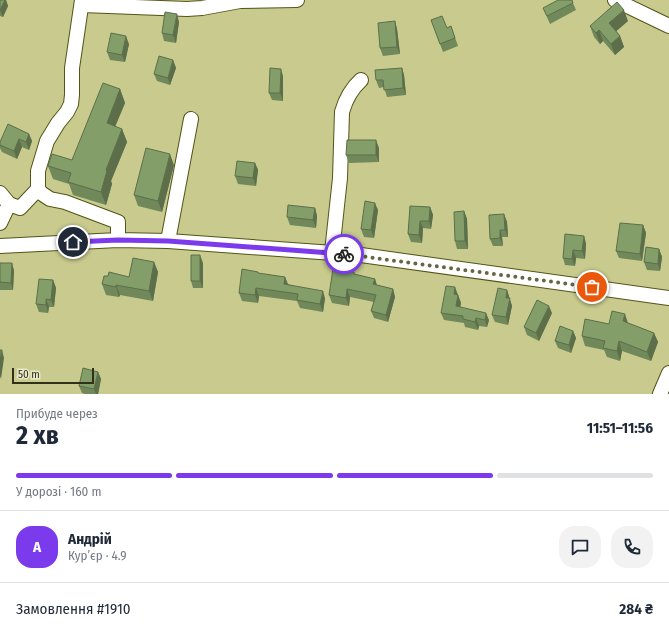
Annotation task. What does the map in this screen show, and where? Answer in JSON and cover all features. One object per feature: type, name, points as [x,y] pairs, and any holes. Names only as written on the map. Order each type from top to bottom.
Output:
[{"type":"street","points":[[118,240],[118,222],[65,202],[50,199],[38,189],[38,171],[47,141],[71,104],[72,68],[82,2],[187,9],[202,8],[240,0],[297,0]]},
{"type":"street","points":[[615,0],[669,26]]},
{"type":"street","points":[[332,252],[340,178],[342,112],[344,102],[349,92],[361,80]]},
{"type":"street","points":[[168,241],[191,120]]},
{"type":"street","points":[[0,223],[5,198],[20,208],[38,189]]},
{"type":"street","points":[[0,246],[118,240],[168,241],[332,252],[669,298]]},
{"type":"street","points":[[660,394],[669,373]]},
{"type":"building","points":[[0,0],[5,0],[0,10]]},
{"type":"building","points":[[558,0],[572,0],[573,3],[547,16],[543,8]]},
{"type":"building","points":[[617,2],[624,10],[609,23],[620,36],[611,44],[599,30],[596,33],[590,26]]},
{"type":"building","points":[[165,12],[177,14],[173,35],[162,33]]},
{"type":"building","points":[[442,16],[447,28],[451,26],[455,38],[440,44],[431,20]]},
{"type":"building","points":[[395,21],[397,47],[380,48],[378,23]]},
{"type":"building","points":[[111,33],[126,36],[122,55],[107,52]]},
{"type":"building","points":[[159,56],[173,60],[168,78],[154,74]]},
{"type":"building","points":[[270,68],[281,69],[280,93],[269,93]]},
{"type":"building","points":[[402,68],[403,88],[384,90],[383,80],[376,80],[375,70]]},
{"type":"building","points":[[103,83],[120,89],[107,123],[122,129],[106,170],[101,192],[68,182],[71,173],[48,166],[52,154],[72,160]]},
{"type":"building","points":[[8,124],[29,134],[26,142],[19,139],[14,151],[0,145]]},
{"type":"building","points":[[347,140],[376,140],[376,155],[346,155]]},
{"type":"building","points":[[146,148],[170,154],[158,201],[134,195]]},
{"type":"building","points":[[237,161],[255,163],[253,178],[235,176]]},
{"type":"building","points":[[365,201],[375,203],[371,230],[361,229]]},
{"type":"building","points":[[288,205],[315,208],[313,220],[287,217]]},
{"type":"building","points":[[410,206],[430,207],[429,221],[420,221],[419,235],[408,234]]},
{"type":"building","points":[[464,211],[465,241],[455,241],[454,212]]},
{"type":"building","points":[[504,214],[505,230],[500,230],[500,238],[490,239],[489,215]]},
{"type":"building","points":[[620,223],[643,225],[640,254],[616,251]]},
{"type":"building","points":[[565,234],[584,236],[582,251],[573,250],[572,259],[563,258]]},
{"type":"building","points":[[646,247],[659,249],[658,264],[644,262]]},
{"type":"building","points":[[191,255],[200,255],[200,281],[191,281]]},
{"type":"building","points":[[133,258],[154,262],[149,291],[102,284],[104,276],[108,276],[109,272],[129,277]]},
{"type":"building","points":[[0,263],[12,263],[11,283],[0,282]]},
{"type":"building","points":[[242,269],[285,277],[284,284],[323,291],[320,304],[297,300],[298,294],[256,288],[255,295],[239,293]]},
{"type":"building","points":[[333,269],[354,272],[354,274],[375,279],[373,284],[393,289],[386,315],[371,311],[376,295],[347,289],[346,298],[329,295]]},
{"type":"building","points":[[39,279],[53,280],[51,300],[46,299],[46,305],[36,304]]},
{"type":"building","points":[[446,286],[455,287],[454,294],[458,295],[456,306],[486,313],[485,320],[476,318],[475,322],[463,319],[463,316],[441,313]]},
{"type":"building","points":[[498,288],[507,290],[506,298],[510,298],[506,317],[492,315]]},
{"type":"building","points":[[537,300],[549,306],[536,333],[524,327]]},
{"type":"building","points":[[612,311],[625,314],[623,321],[654,333],[647,352],[619,341],[617,351],[603,348],[605,341],[582,336],[585,319],[609,324]]},
{"type":"building","points":[[560,326],[573,331],[569,345],[555,341]]},
{"type":"building","points":[[0,350],[2,350],[0,361]]},
{"type":"building","points":[[83,368],[98,372],[94,389],[79,386]]},
{"type":"way so far","points":[[344,254],[361,255],[592,287]]},
{"type":"route","points":[[73,242],[118,240],[168,241],[344,254]]}]
